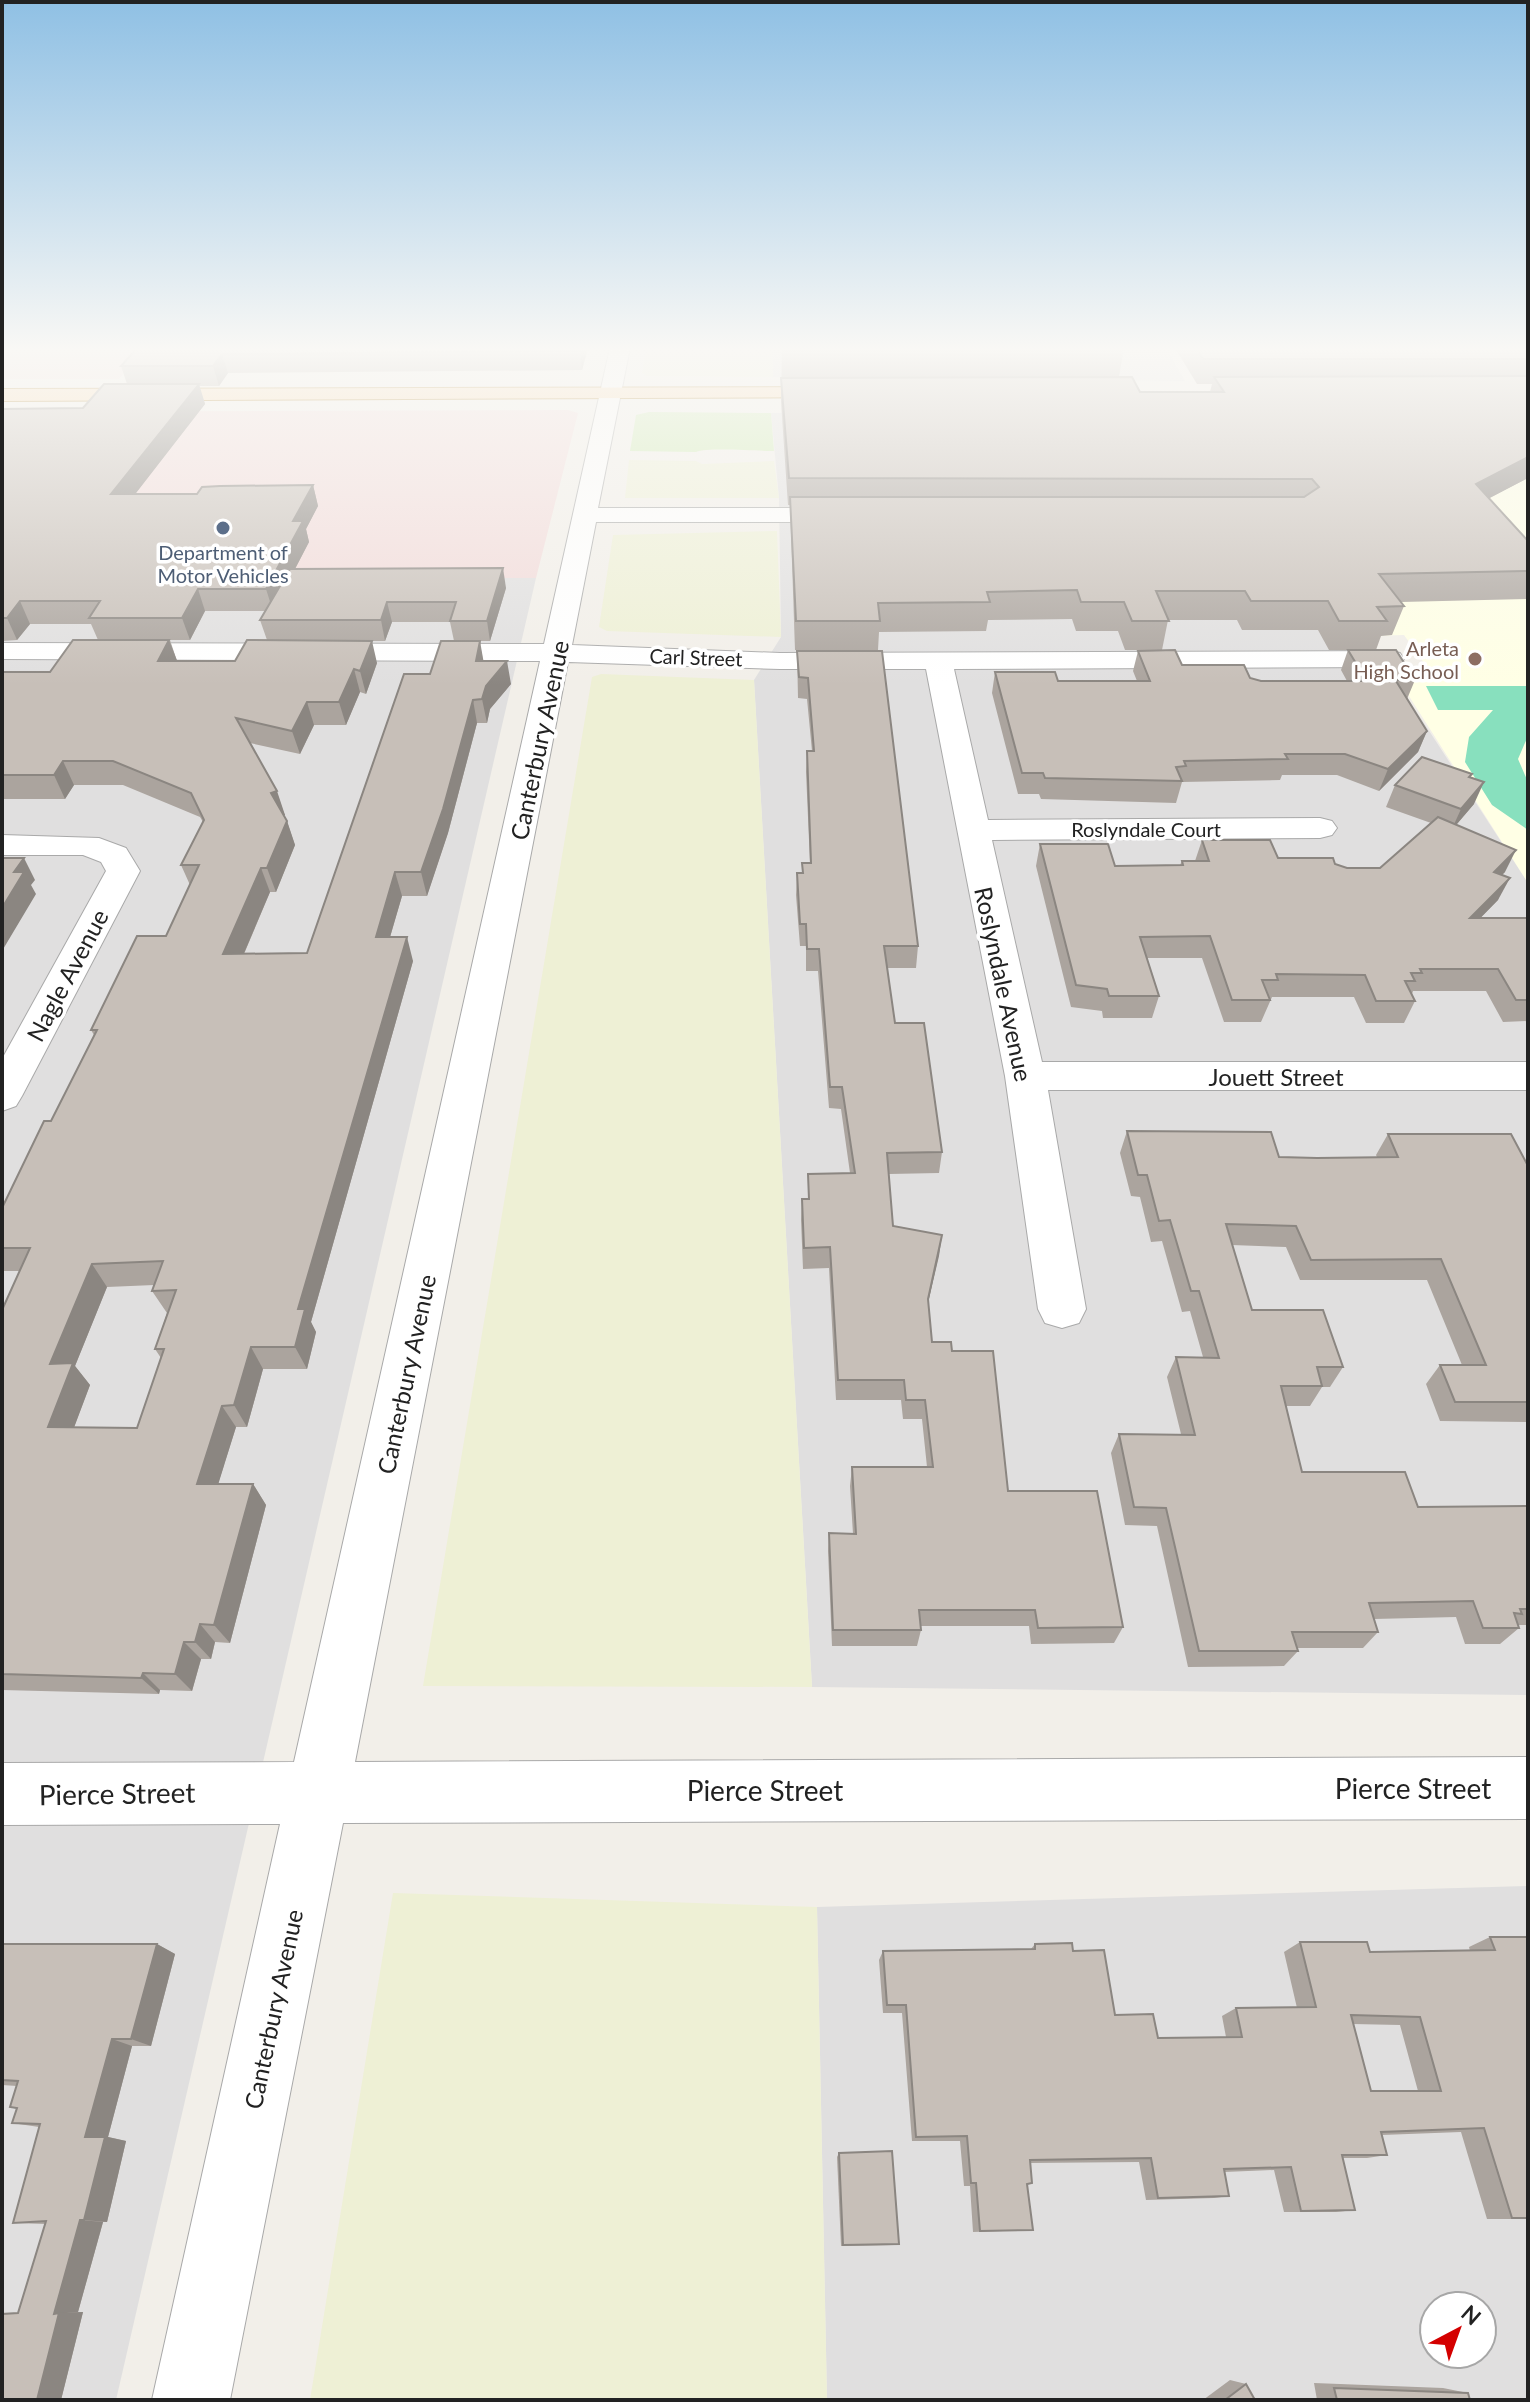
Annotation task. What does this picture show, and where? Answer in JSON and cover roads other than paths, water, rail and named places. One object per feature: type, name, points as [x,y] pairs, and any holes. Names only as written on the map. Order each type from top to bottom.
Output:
[{"type":"street","name":"Canterbury Avenue","points":[[191,2400],[598,460]]},
{"type":"street","points":[[587,515],[881,515]]},
{"type":"street","name":"Carl Street","points":[[2,651],[557,652],[780,661],[1390,659]]},
{"type":"street","name":"Roslyndale Avenue","points":[[938,660],[971,830],[1025,1076],[1062,1309]]},
{"type":"street","name":"Roslyndale Court","points":[[971,830],[1320,828]]},
{"type":"street","name":"Nagle Avenue","points":[[2,845],[87,845],[114,855],[123,871],[2,1096]]},
{"type":"street","name":"Jouett Street","points":[[1025,1076],[1528,1076]]},
{"type":"street","name":"Pierce Street","points":[[2,1794],[1528,1788]]},
{"type":"place","name":"Department of Motor Vehicles","points":[[223,528]]},
{"type":"place","name":"Arleta High School","points":[[1475,659]]}]
